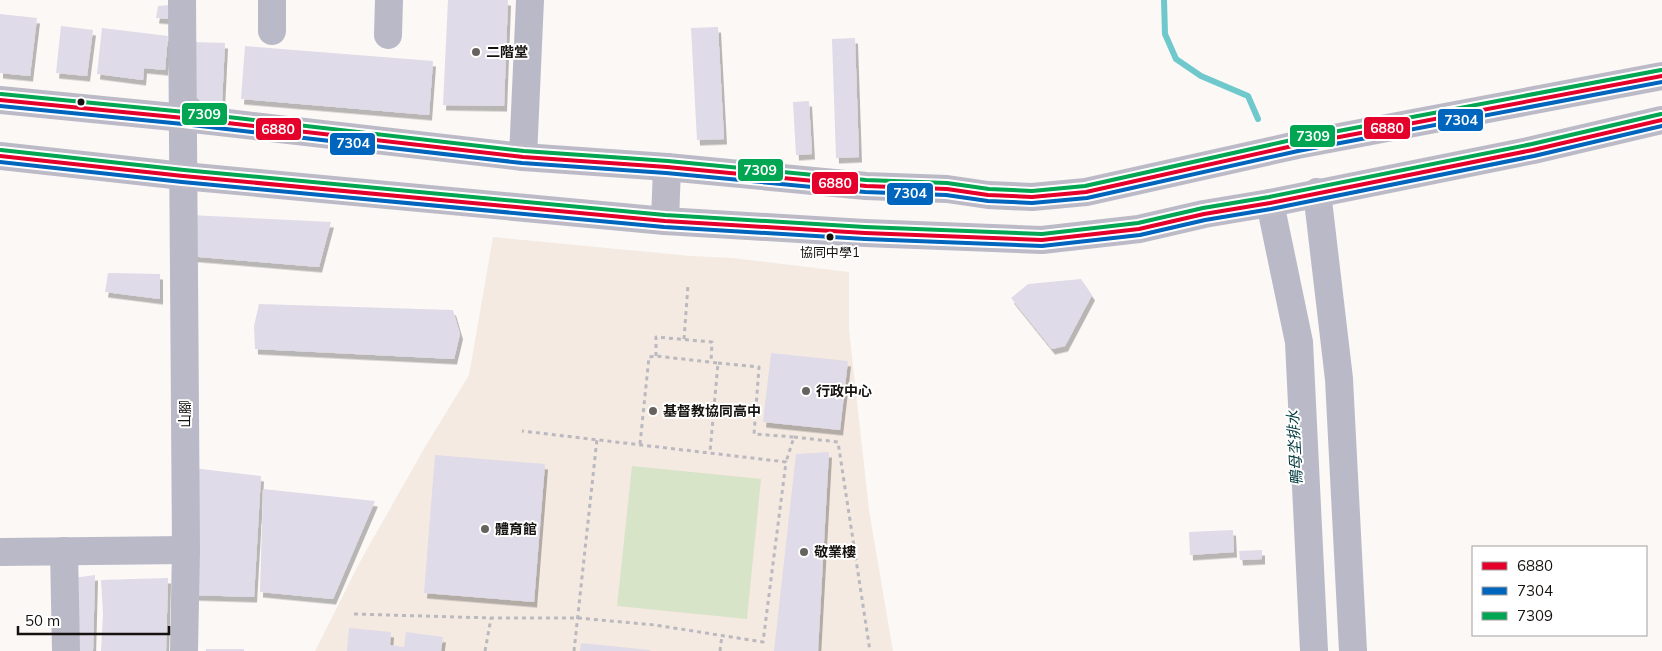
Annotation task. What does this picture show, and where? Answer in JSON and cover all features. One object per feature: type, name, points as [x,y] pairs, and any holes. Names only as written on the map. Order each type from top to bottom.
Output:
[{"type":"main road","points":[[0,100],[184,118],[523,157],[667,167],[866,186],[1032,197],[1086,192],[1297,145],[1662,76]]},
{"type":"main road","points":[[0,156],[183,176],[666,221],[865,233],[1042,240],[1139,229],[1204,214],[1533,150],[1662,120]]},
{"type":"main road","points":[[666,221],[667,167]]},
{"type":"street","name":"山腳","points":[[182,0],[186,550],[184,651]]},
{"type":"street","points":[[272,0],[272,31]]},
{"type":"street","points":[[388,35],[389,0]]},
{"type":"street","points":[[523,157],[530,0]]},
{"type":"street","points":[[1317,192],[1339,379],[1353,651]]},
{"type":"street","points":[[1270,202],[1299,342],[1314,651]]},
{"type":"street","points":[[0,552],[186,550]]},
{"type":"street","points":[[64,551],[66,651]]},
{"type":"path","points":[[684,339],[688,285]]},
{"type":"path","points":[[656,356],[656,337],[712,342],[711,362]]},
{"type":"path","points":[[640,444],[649,357],[656,356],[759,367],[754,434],[838,442],[870,651]]},
{"type":"path","points":[[710,452],[718,363]]},
{"type":"path","points":[[522,430],[786,462]]},
{"type":"path","points":[[354,614],[490,618],[578,618],[655,625],[763,642],[786,462],[794,437]]},
{"type":"path","points":[[574,651],[597,439]]},
{"type":"path","points":[[485,651],[490,618]]},
{"type":"path","points":[[720,651],[722,635]]},
{"type":"shaded area","name":"基督教協同高中","points":[[493,237],[691,256],[733,258],[849,272],[849,329],[869,510],[893,651],[315,651],[362,558],[425,447],[469,375]]},
{"type":"green space","points":[[632,466],[761,479],[747,619],[617,606]]},
{"type":"building","name":"二階堂","points":[[448,0],[508,0],[504,106],[443,105]]},
{"type":"building","points":[[171,5],[171,19],[156,18],[158,6]]},
{"type":"building","points":[[0,14],[37,18],[30,76],[0,73]]},
{"type":"building","points":[[61,26],[93,30],[87,76],[56,73]]},
{"type":"building","points":[[718,27],[724,139],[697,140],[691,28]]},
{"type":"building","points":[[102,28],[168,36],[165,70],[144,68],[143,80],[97,74]]},
{"type":"building","points":[[855,38],[859,157],[836,158],[832,39]]},
{"type":"building","points":[[192,42],[225,43],[222,103],[202,102],[193,95]]},
{"type":"building","points":[[245,46],[433,61],[429,115],[241,99]]},
{"type":"building","points":[[809,101],[812,154],[796,155],[793,102]]},
{"type":"building","points":[[190,215],[331,222],[319,267],[187,256]]},
{"type":"building","points":[[108,273],[160,274],[160,299],[105,292]]},
{"type":"building","points":[[1081,279],[1092,295],[1065,346],[1052,349],[1011,298],[1028,284]]},
{"type":"building","points":[[259,304],[453,310],[460,334],[454,359],[255,349],[254,326]]},
{"type":"building","name":"行政中心","points":[[771,353],[848,361],[840,430],[763,422]]},
{"type":"building","name":"敬業樓","points":[[829,452],[818,651],[774,651],[796,454]]},
{"type":"building","name":"體育館","points":[[435,455],[545,464],[534,602],[424,593]]},
{"type":"building","points":[[193,468],[261,476],[254,597],[190,595]]},
{"type":"building","points":[[263,489],[375,501],[333,599],[260,592]]},
{"type":"building","points":[[1233,530],[1234,552],[1190,555],[1189,532]]},
{"type":"building","points":[[1262,550],[1262,559],[1240,560],[1239,551]]},
{"type":"building","points":[[95,575],[93,651],[62,651],[66,579]]},
{"type":"building","points":[[168,578],[166,651],[101,651],[103,614],[101,580]]},
{"type":"building","points":[[349,628],[391,632],[390,645],[404,647],[406,632],[443,637],[441,651],[347,651]]},
{"type":"building","points":[[581,643],[650,650],[650,651],[580,651]]},
{"type":"building","points":[[206,649],[244,649],[244,651],[206,651]]},
{"type":"waterway","name":"鴨母坔排水","points":[[1164,0],[1165,34],[1176,59],[1201,76],[1248,96],[1258,119]]},
{"type":"transit line","name":"7309","points":[[1,94],[185,112],[524,151],[668,161],[866,180],[947,183],[989,189],[1032,191],[1085,186],[1296,139],[1661,70]]},
{"type":"transit line","name":"6880","points":[[0,100],[184,118],[523,157],[667,167],[866,186],[947,189],[988,195],[1032,197],[1086,192],[1297,145],[1662,76]]},
{"type":"transit line","name":"7304","points":[[0,106],[183,124],[522,163],[666,173],[865,192],[946,195],[988,201],[1032,203],[1087,198],[1298,151],[1662,82]]},
{"type":"transit line","name":"7309","points":[[1,150],[184,170],[665,215],[865,227],[1042,234],[1138,223],[1203,208],[1269,197],[1532,144],[1661,114]]},
{"type":"transit line","name":"6880","points":[[0,156],[183,176],[665,221],[865,233],[1042,240],[1139,229],[1204,214],[1270,203],[1533,150],[1662,120]]},
{"type":"transit line","name":"7304","points":[[0,162],[182,182],[664,227],[865,239],[1042,246],[1140,235],[1205,220],[1271,209],[1534,156],[1662,126]]},
{"type":"place","name":"二階堂","points":[[476,52]]},
{"type":"place","name":"協同中學1","points":[[830,237]]},
{"type":"place","name":"行政中心","points":[[806,391]]},
{"type":"place","name":"基督教協同高中","points":[[653,411]]},
{"type":"place","name":"體育館","points":[[485,529]]},
{"type":"place","name":"敬業樓","points":[[804,552]]}]
